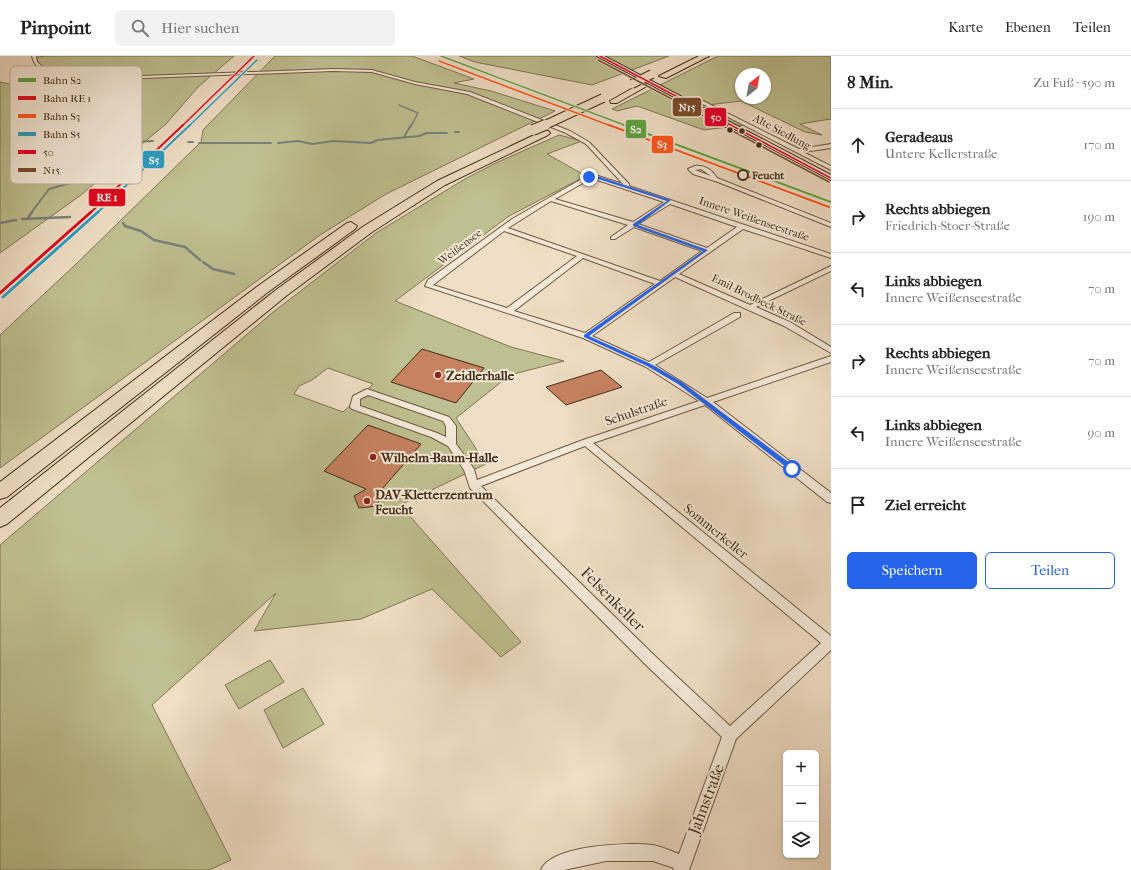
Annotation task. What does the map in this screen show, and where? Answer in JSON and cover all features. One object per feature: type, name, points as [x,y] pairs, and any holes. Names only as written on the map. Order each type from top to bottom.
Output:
[{"type":"highway","points":[[0,519],[281,293],[368,229],[441,183],[603,98],[691,56]]},
{"type":"highway","points":[[0,492],[256,294],[325,243],[428,180],[495,146],[539,132],[614,101],[705,56]]},
{"type":"main road","points":[[600,56],[831,178]]},
{"type":"street","points":[[34,56],[34,62],[39,66]]},
{"type":"street","points":[[142,77],[359,69],[378,72],[415,83],[481,96],[568,132],[582,139],[591,146],[618,178],[634,189]]},
{"type":"street","name":"Alte Siedlung","points":[[703,102],[831,168]]},
{"type":"street","points":[[797,151],[831,146]]},
{"type":"street","name":"Innere Weißenseestraße","points":[[503,228],[589,177],[595,177],[831,256]]},
{"type":"street","points":[[715,179],[831,225]]},
{"type":"street","points":[[550,199],[634,225],[706,250]]},
{"type":"street","points":[[613,238],[670,201]]},
{"type":"street","points":[[586,336],[742,226]]},
{"type":"street","points":[[503,228],[660,283]]},
{"type":"street","name":"Weißensee","points":[[503,228],[431,282],[429,286],[586,336],[649,365],[706,401],[831,499]]},
{"type":"street","points":[[509,311],[583,256]]},
{"type":"street","points":[[752,307],[831,268]]},
{"type":"street","name":"Emil-Brodbeck-Straße","points":[[674,274],[752,307],[787,324],[831,351]]},
{"type":"street","points":[[649,365],[736,316]]},
{"type":"street","name":"Schulstraße","points":[[474,484],[586,442],[831,359]]},
{"type":"street","points":[[451,444],[451,426],[446,419],[367,392],[356,398],[355,406],[434,435],[451,444],[469,469],[474,484]]},
{"type":"street","name":"Sommerkeller","points":[[586,442],[830,642]]},
{"type":"street","name":"Felsenkeller","points":[[474,484],[652,662],[730,736]]},
{"type":"street","name":"Jahnstraße","points":[[549,870],[564,861],[606,853],[653,853],[681,867],[730,736],[830,642]]},
{"type":"green space","points":[[234,56],[198,87],[166,124],[142,144],[142,66],[41,66],[38,63],[37,57]]},
{"type":"green space","points":[[275,56],[412,56],[474,79],[454,83],[491,91],[555,111],[386,194],[320,235],[0,468],[0,335],[74,266],[201,142],[203,130]]},
{"type":"green space","points":[[459,56],[669,56],[592,85],[475,62]]},
{"type":"green space","points":[[718,56],[831,56],[831,119],[800,124],[822,135],[805,132],[747,104],[771,104],[771,68],[735,68],[735,102],[708,105],[744,125],[704,130],[637,106],[617,111],[612,109]]},
{"type":"green space","points":[[0,82],[10,84],[10,184],[94,184],[0,253]]},
{"type":"green space","points":[[559,135],[582,141],[547,154],[586,176],[509,216],[395,301],[511,347],[564,361],[510,375],[456,418],[486,464],[400,505],[521,642],[501,657],[432,589],[361,619],[254,631],[276,593],[152,705],[231,860],[209,870],[0,870],[0,545],[272,313],[376,233],[465,179],[498,162]],"holes":[[[328,368],[373,384],[343,412],[294,394],[299,386],[312,380]]]},
{"type":"green space","points":[[270,660],[284,682],[239,709],[225,685]]},
{"type":"green space","points":[[303,688],[324,724],[283,748],[264,710]]},
{"type":"building","name":"Zeidlerhalle","points":[[422,349],[484,368],[456,403],[391,382]]},
{"type":"building","points":[[601,370],[622,387],[566,405],[546,387]]},
{"type":"building","name":"Wilhelm-Baum-Halle","points":[[368,425],[421,444],[383,488],[377,506],[359,508],[354,496],[366,489],[324,471]]},
{"type":"waterway","points":[[399,105],[418,113],[411,126]]},
{"type":"waterway","points":[[404,137],[411,125]]},
{"type":"waterway","points":[[278,143],[298,141],[312,144],[333,141],[371,143],[378,140],[419,136],[427,133],[447,133]]},
{"type":"waterway","points":[[142,142],[153,141]]},
{"type":"waterway","points":[[188,142],[193,142]]},
{"type":"waterway","points":[[199,143],[271,143]]},
{"type":"waterway","points":[[31,213],[49,189],[67,184]]},
{"type":"waterway","points":[[27,219],[32,212]]},
{"type":"waterway","points":[[27,219],[70,217]]},
{"type":"waterway","points":[[22,219],[27,219]]},
{"type":"waterway","points":[[0,223],[16,220]]},
{"type":"waterway","points":[[123,223],[125,226],[141,231],[154,240],[185,247],[200,260]]},
{"type":"waterway","points":[[203,262],[213,269],[234,274]]},
{"type":"rail line","name":"S2","points":[[441,56],[831,202]]},
{"type":"rail line","name":"S5","points":[[142,171],[257,60]]},
{"type":"rail line","name":"S3","points":[[439,61],[829,207]]},
{"type":"rail line","name":"S5","points":[[3,297],[129,184]]},
{"type":"transit line","points":[[142,164],[254,56]]},
{"type":"transit line","name":"50","points":[[600,56],[831,178]]},
{"type":"transit line","name":"N15","points":[[598,60],[829,182]]},
{"type":"transit line","points":[[0,293],[121,184]]},
{"type":"place","name":"Feucht","points":[[743,175]]},
{"type":"place","name":"Zeidlerhalle","points":[[438,375]]},
{"type":"place","name":"Wilhelm-Baum-Halle","points":[[373,457]]},
{"type":"place","name":"DAV-Kletterzentrum Feucht","points":[[367,501]]},
{"type":"route","points":[[589,177],[595,177],[670,201],[634,225],[706,250],[586,336],[649,365],[680,383],[706,401],[792,469]]}]
